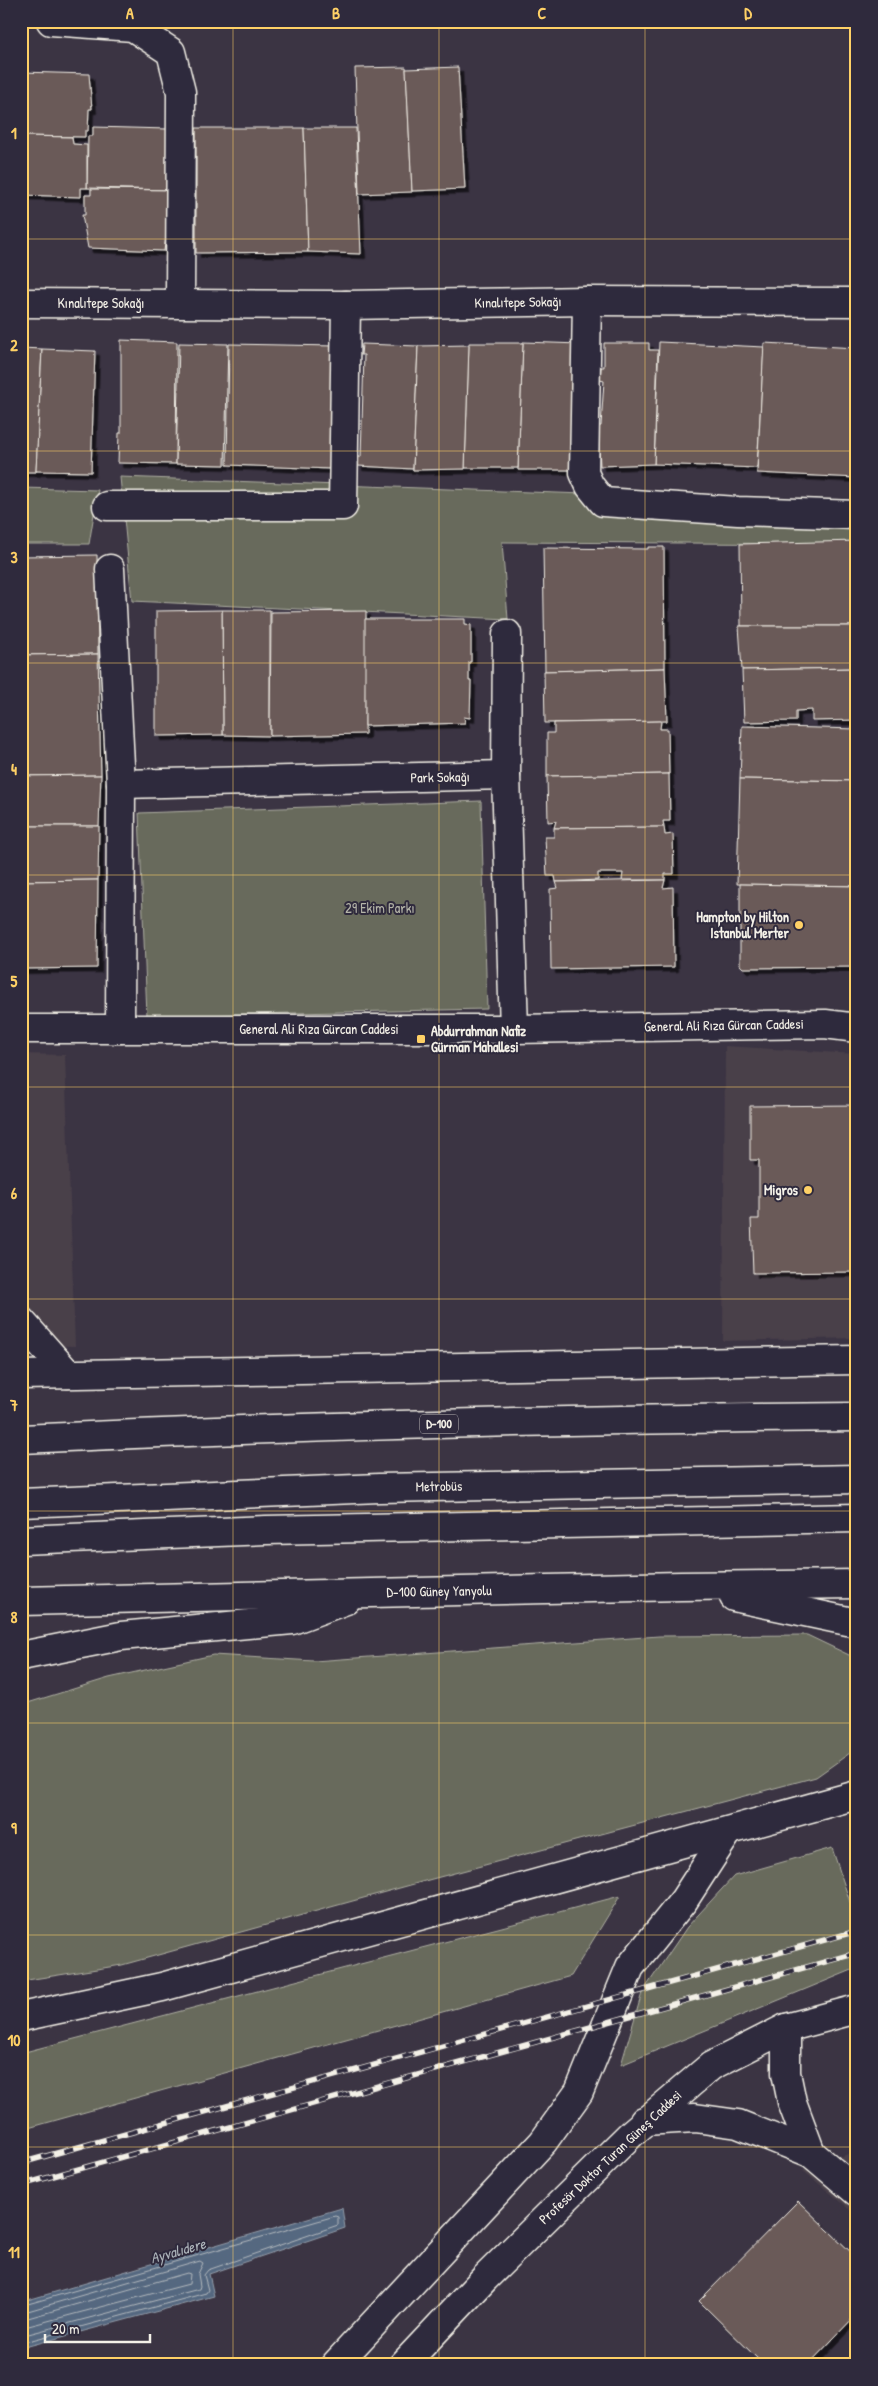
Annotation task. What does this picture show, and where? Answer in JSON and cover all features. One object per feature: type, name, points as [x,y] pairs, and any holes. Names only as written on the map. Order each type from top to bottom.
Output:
[{"type":"main road","points":[[51,21],[133,27],[171,52],[181,92],[180,302]]},
{"type":"main road","points":[[588,301],[584,473],[590,486],[603,502],[738,511],[857,515]]},
{"type":"main road","name":"Kınalıtepe Sokağı","points":[[21,303],[857,302]]},
{"type":"main road","points":[[107,506],[343,506],[346,304]]},
{"type":"main road","points":[[110,569],[121,784],[120,1029]]},
{"type":"main road","points":[[507,634],[506,776],[514,1029]]},
{"type":"main road","name":"Park Sokağı","points":[[121,784],[506,776]]},
{"type":"main road","points":[[825,1024],[857,1010]]},
{"type":"main road","name":"General Ali Rıza Gürcan Caddesi","points":[[21,1030],[514,1029],[825,1024],[857,1028]]},
{"type":"main road","points":[[21,1321],[68,1374]]},
{"type":"main road","points":[[21,1375],[857,1360]]},
{"type":"main road","name":"D-100","points":[[21,1439],[236,1429],[519,1422],[857,1417]]},
{"type":"main road","name":"Metrobüs","points":[[21,1503],[370,1488],[857,1479]]},
{"type":"main road","points":[[21,1540],[266,1530],[857,1518]]},
{"type":"main road","name":"D-100 Güney Yanyolu","points":[[21,1601],[682,1586],[857,1584]]},
{"type":"main road","points":[[682,1586],[857,1623]]},
{"type":"main road","points":[[21,1656],[121,1636],[292,1620],[363,1593]]},
{"type":"main road","points":[[21,2017],[162,1987],[857,1795]]},
{"type":"main road","points":[[335,2365],[543,2142],[579,2092],[630,1967],[684,1900],[728,1832]]},
{"type":"main road","name":"Profesör Doktor Turan Güneş Caddesi","points":[[403,2365],[485,2278],[644,2121],[711,2066],[786,2028],[857,2009]]},
{"type":"main road","points":[[786,2028],[786,2073],[792,2102],[811,2154]]},
{"type":"main road","points":[[644,2121],[695,2118],[738,2124],[811,2154],[857,2192]]},
{"type":"shaded area","points":[[725,1046],[857,1054],[857,1338],[723,1341]]},
{"type":"shaded area","points":[[21,1054],[65,1055],[75,1346],[21,1345]]},
{"type":"shaded area","points":[[857,2151],[857,2215],[802,2170]]},
{"type":"green space","points":[[120,477],[857,504],[857,544],[502,542],[508,619],[132,601]]},
{"type":"green space","points":[[21,488],[98,490],[89,544],[21,544]]},
{"type":"green space","name":"29 Ekim Parkı","points":[[481,801],[487,1009],[147,1016],[139,813]]},
{"type":"green space","points":[[807,1635],[849,1655],[857,1662],[857,1748],[816,1777],[432,1879],[122,1965],[21,1981],[21,1705],[109,1678],[213,1655],[314,1661],[659,1636]]},
{"type":"green space","points":[[832,1848],[857,1923],[857,1968],[621,2065],[642,1993],[687,1927],[734,1876]]},
{"type":"green space","points":[[620,1896],[571,1976],[21,2130],[21,2053]]},
{"type":"water","points":[[342,2208],[345,2228],[209,2274],[214,2296],[21,2348],[21,2302]]},
{"type":"building","points":[[406,67],[412,192],[359,194],[355,68]]},
{"type":"building","points":[[458,67],[465,189],[412,191],[406,69]]},
{"type":"building","points":[[21,72],[89,74],[92,109],[89,109],[88,131],[85,131],[85,137],[21,136]]},
{"type":"building","points":[[93,127],[167,129],[172,190],[87,188],[88,136],[93,136]]},
{"type":"building","points":[[196,128],[304,128],[308,252],[196,253]]},
{"type":"building","points":[[304,128],[356,128],[361,254],[308,252]]},
{"type":"building","points":[[21,136],[72,137],[73,144],[87,145],[87,188],[81,188],[81,197],[21,195]]},
{"type":"building","points":[[91,189],[172,190],[164,251],[88,248],[82,215],[85,215],[85,195],[91,195]]},
{"type":"building","points":[[121,340],[177,342],[176,464],[118,463],[119,433],[121,433]]},
{"type":"building","points":[[523,342],[580,344],[575,470],[518,470]]},
{"type":"building","points":[[659,342],[764,347],[757,468],[654,464]]},
{"type":"building","points":[[179,343],[228,344],[225,465],[176,464]]},
{"type":"building","points":[[469,343],[523,343],[518,468],[465,468]]},
{"type":"building","points":[[604,343],[649,343],[649,350],[658,350],[654,464],[600,466],[598,426],[601,426],[604,381],[600,380],[601,367],[604,367]]},
{"type":"building","points":[[764,343],[857,348],[857,478],[757,473]]},
{"type":"building","points":[[229,344],[335,346],[331,469],[227,465]]},
{"type":"building","points":[[362,344],[418,346],[413,469],[358,466],[358,457],[361,457],[364,355],[361,355]]},
{"type":"building","points":[[469,345],[465,469],[413,470],[418,346]]},
{"type":"building","points":[[21,348],[42,349],[36,472],[21,472]]},
{"type":"building","points":[[42,349],[95,351],[91,472],[36,471]]},
{"type":"building","points":[[857,541],[857,626],[741,626],[740,544]]},
{"type":"building","points":[[648,547],[664,547],[665,668],[545,671],[543,548],[648,549]]},
{"type":"building","points":[[97,555],[98,654],[21,655],[21,556]]},
{"type":"building","points":[[222,610],[270,610],[270,736],[223,735]]},
{"type":"building","points":[[222,610],[223,735],[156,736],[156,611]]},
{"type":"building","points":[[366,611],[365,734],[270,736],[271,612]]},
{"type":"building","points":[[365,619],[465,619],[465,624],[471,625],[471,662],[469,662],[469,681],[471,681],[470,718],[464,717],[465,723],[365,726]]},
{"type":"building","points":[[739,626],[857,626],[857,668],[742,670]]},
{"type":"building","points":[[98,654],[101,775],[21,776],[21,655]]},
{"type":"building","points":[[665,668],[667,721],[545,723],[544,671]]},
{"type":"building","points":[[857,668],[857,720],[812,721],[812,710],[796,711],[796,721],[744,722],[742,670]]},
{"type":"building","points":[[661,721],[660,729],[668,729],[669,774],[547,776],[547,733],[554,733],[554,723]]},
{"type":"building","points":[[742,726],[857,729],[857,781],[740,779]]},
{"type":"building","points":[[669,774],[670,821],[663,821],[664,827],[554,828],[556,821],[548,822],[547,776]]},
{"type":"building","points":[[101,775],[99,826],[21,826],[21,776]]},
{"type":"building","points":[[740,779],[857,781],[857,886],[737,884]]},
{"type":"building","points":[[21,826],[99,826],[98,880],[21,881]]},
{"type":"building","points":[[664,827],[665,835],[673,834],[674,874],[665,874],[665,880],[622,880],[623,873],[598,873],[598,880],[556,882],[555,876],[547,876],[545,837],[554,837],[554,828]]},
{"type":"building","points":[[98,880],[97,968],[21,969],[21,881]]},
{"type":"building","points":[[665,880],[663,888],[673,887],[674,967],[551,969],[550,889],[558,888],[556,882]]},
{"type":"building","name":"Hampton by Hilton Istanbul Merter","points":[[740,884],[857,886],[857,967],[743,968],[740,965]]},
{"type":"building","name":"Migros","points":[[857,1105],[857,1272],[753,1273],[751,1219],[759,1219],[759,1160],[750,1160],[750,1106]]},
{"type":"building","points":[[798,2201],[857,2258],[857,2314],[808,2365],[764,2365],[699,2301]]},
{"type":"railway","points":[[21,2163],[857,1931]]},
{"type":"railway","points":[[21,2185],[857,1953]]},
{"type":"place","name":"Hampton by Hilton Istanbul Merter","points":[[799,925]]},
{"type":"place","name":"Abdurrahman Nafiz Gürman Mahallesi","points":[[421,1039]]},
{"type":"place","name":"Migros","points":[[808,1190]]},
{"type":"water label","name":"Ayvalıdere","points":[[178,2251]]}]
